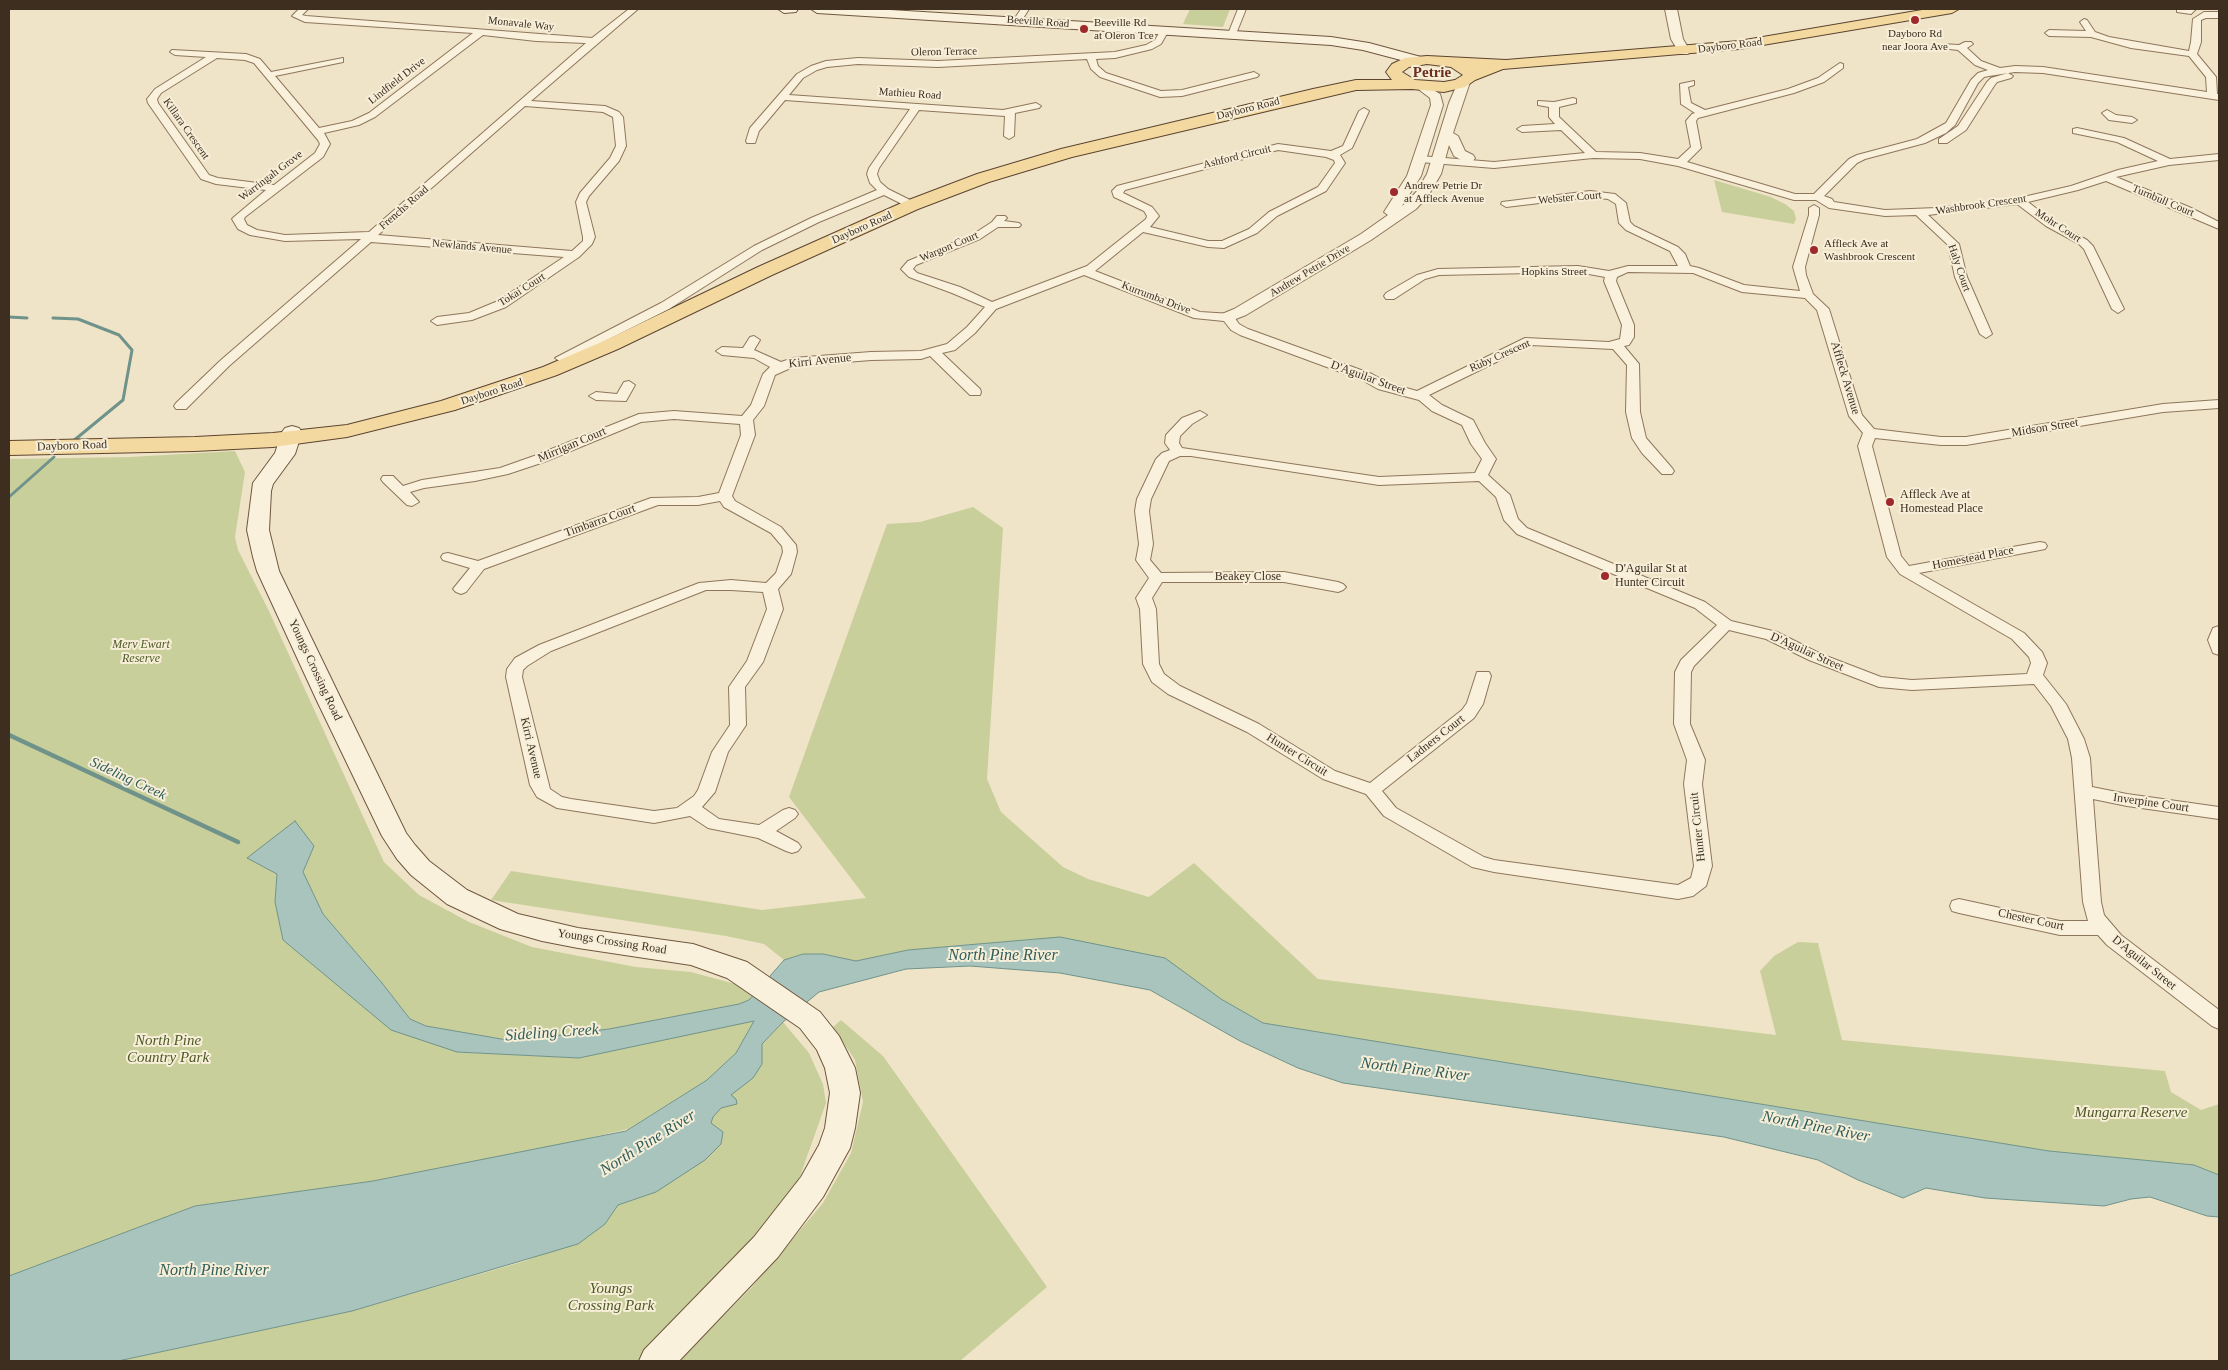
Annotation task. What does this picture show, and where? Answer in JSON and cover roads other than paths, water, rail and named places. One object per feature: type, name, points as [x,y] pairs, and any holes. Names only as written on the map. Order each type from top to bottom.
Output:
[{"type":"main road","points":[[784,9],[792,9]]},
{"type":"main road","name":"Beeville Road","points":[[817,9],[868,10],[1340,42],[1364,46],[1416,60]]},
{"type":"main road","name":"Dayboro Road","points":[[331,434],[473,399],[550,371],[912,205],[983,178],[1059,156],[1356,85],[1395,70],[1404,63],[1416,60],[1433,60],[1506,65],[1656,53],[1680,45],[1710,48],[1765,42],[1926,11],[1952,9]]},
{"type":"main road","name":"Beeville Road","points":[[1377,51],[1395,70]]},
{"type":"main road","points":[[1455,63],[1468,70],[1467,79]]},
{"type":"main road","name":"Dayboro Road","points":[[1356,85],[1415,84],[1444,87],[1506,65]]},
{"type":"main road","points":[[1395,70],[1398,77],[1415,84]]},
{"type":"main road","name":"Dayboro Road","points":[[9,448],[246,442],[256,456],[385,421]]},
{"type":"main road","points":[[278,449],[331,434]]},
{"type":"main road","name":"Dayboro Road","points":[[135,444],[278,449]]},
{"type":"main road","name":"Youngs Crossing Road","points":[[278,449],[259,500],[258,530],[268,571],[395,836],[420,868],[457,897],[510,922],[569,936],[693,955],[737,970],[758,982],[800,1012],[820,1030],[840,1068],[845,1094],[844,1110],[834,1148],[812,1187],[779,1232],[728,1288],[656,1361]]},
{"type":"street","points":[[296,16],[304,9]]},
{"type":"street","points":[[1017,21],[1025,9]]},
{"type":"street","points":[[1232,34],[1242,9]]},
{"type":"street","points":[[1671,9],[1680,45]]},
{"type":"street","name":"Frenchs Road","points":[[181,406],[225,363],[631,10]]},
{"type":"street","points":[[2180,10],[2191,10],[2204,15],[2219,15]]},
{"type":"street","points":[[2192,54],[2196,42],[2196,20],[2204,15]]},
{"type":"street","name":"Monavale Way","points":[[284,18],[296,16],[305,19],[594,41]]},
{"type":"street","points":[[2085,21],[2092,34]]},
{"type":"street","name":"Oleron Terrace","points":[[751,141],[754,130],[804,73],[826,64],[858,61],[938,64],[1124,54],[1142,50],[1158,42],[1165,30]]},
{"type":"street","name":"Lindfield Drive","points":[[317,132],[355,123],[372,115],[482,31]]},
{"type":"street","points":[[1421,156],[1494,165],[1593,156],[1640,156],[1680,163],[1800,198],[1801,204],[1816,203],[1852,162],[1861,157],[1921,141],[1942,131],[1950,125],[1977,78],[1998,71],[2043,70],[2216,97],[2211,77],[2192,54],[2123,44],[2092,34],[2044,33]]},
{"type":"street","points":[[1944,46],[1964,46],[1978,63],[1998,71]]},
{"type":"street","points":[[175,52],[246,57],[257,61],[317,132]]},
{"type":"street","name":"Killara Crescent","points":[[215,55],[158,91],[152,99],[153,104],[204,177],[216,182],[275,188]]},
{"type":"street","points":[[1091,57],[1094,68],[1103,75],[1167,96],[1254,75]]},
{"type":"street","points":[[815,58],[826,64]]},
{"type":"street","points":[[268,74],[340,60]]},
{"type":"street","points":[[1680,163],[1696,148],[1691,121],[1695,116],[1764,99],[1814,83],[1843,64],[1823,62]]},
{"type":"street","points":[[1848,168],[1924,147],[1948,138],[1962,128],[1990,84],[2000,77],[2017,74],[2038,74],[2127,84]]},
{"type":"street","points":[[1795,77],[1814,83]]},
{"type":"street","name":"Andrew Petrie Drive","points":[[1228,317],[1240,312],[1349,247],[1411,206],[1423,192],[1434,174],[1455,103],[1467,79]]},
{"type":"street","points":[[1702,113],[1686,104],[1683,86],[1688,81],[1705,82]]},
{"type":"street","points":[[1390,220],[1392,210],[1411,182],[1438,101],[1433,93],[1415,84]]},
{"type":"street","name":"Mathieu Road","points":[[782,97],[1010,112],[1036,106]]},
{"type":"street","points":[[1541,103],[1554,105],[1573,101]]},
{"type":"street","points":[[524,103],[599,108],[611,111],[618,117],[621,146],[615,159],[584,195],[581,202],[589,237],[588,242],[575,255]]},
{"type":"street","points":[[1554,105],[1554,117],[1593,156]]},
{"type":"street","points":[[912,205],[884,191],[872,178],[874,168],[916,107]]},
{"type":"street","points":[[1141,228],[1208,244],[1224,245],[1253,231],[1273,214],[1322,189],[1340,162],[1332,155],[1347,148],[1364,111]]},
{"type":"street","points":[[1009,136],[1010,112]]},
{"type":"street","points":[[2107,136],[2112,128],[2110,116],[2132,120]]},
{"type":"street","points":[[1517,130],[1562,127]]},
{"type":"street","points":[[2073,131],[2107,136],[2134,145],[2169,162]]},
{"type":"street","name":"Warringah Grove","points":[[317,132],[324,144],[320,155],[241,215],[238,219],[242,227],[254,233],[285,238],[371,236]]},
{"type":"street","points":[[1446,135],[1453,139],[1459,152],[1468,158]]},
{"type":"street","name":"Ashford Circuit","points":[[1085,271],[1098,263],[1152,218],[1152,213],[1148,209],[1118,195],[1117,191],[1121,188],[1278,147],[1295,148],[1332,155]]},
{"type":"street","name":"Washbrook Crescent","points":[[1816,203],[1824,208],[1829,205],[1885,213],[1920,213],[1990,203],[2019,201],[2169,162],[2219,157]]},
{"type":"street","points":[[1438,158],[1468,158],[1516,163]]},
{"type":"street","name":"Turnbull Court","points":[[2106,177],[2185,209],[2219,226]]},
{"type":"street","name":"Dayboro Road","points":[[561,358],[658,310],[758,248],[815,220],[884,191]]},
{"type":"street","name":"Webster Court","points":[[1506,204],[1590,194],[1611,196],[1621,203],[1625,223],[1630,228],[1674,249],[1679,254],[1685,269]]},
{"type":"street","name":"Mohr Court","points":[[2019,201],[2050,224],[2083,242],[2089,248],[2118,309]]},
{"type":"street","name":"Affleck Avenue","points":[[1816,203],[1799,267],[1800,275],[1808,295],[1823,309],[1856,416],[1870,434]]},
{"type":"street","name":"Haly Court","points":[[1920,213],[1953,244],[1961,277],[1986,334]]},
{"type":"street","name":"Wargon Court","points":[[992,306],[956,290],[913,275],[907,269],[912,263],[946,247],[969,240],[998,221],[1015,225]]},
{"type":"street","name":"Newlands Avenue","points":[[371,236],[575,255]]},
{"type":"street","name":"Tokai Court","points":[[437,321],[472,316],[502,304],[575,255]]},
{"type":"street","name":"Hopkins Street","points":[[1390,296],[1421,277],[1438,272],[1578,269],[1611,275],[1621,270],[1685,269],[1703,272],[1742,288],[1808,295]]},
{"type":"street","name":"Kurrumba Drive","points":[[1085,271],[1198,315],[1212,318],[1228,317]]},
{"type":"street","name":"Kirri Avenue","points":[[725,496],[748,435],[746,420],[757,406],[769,374],[779,366],[802,362],[934,353],[951,347],[971,330],[992,306],[1085,271]]},
{"type":"street","points":[[1611,275],[1610,281],[1628,326],[1627,340],[1616,345],[1633,364],[1633,412],[1639,438],[1647,450],[1667,471]]},
{"type":"street","name":"D'Aguilar Street","points":[[1228,317],[1235,326],[1244,332],[1367,378],[1383,386],[1418,395],[1427,399],[1437,408],[1468,423],[1478,444],[1489,459],[1481,474],[1482,477],[1504,495],[1511,520],[1522,531],[1668,594],[1700,605],[1726,625],[1766,633],[1807,653],[1879,682],[1912,685],[2037,680],[2052,695],[2076,739],[2081,758],[2092,902],[2095,916],[2103,928],[2127,950],[2219,1021]]},
{"type":"street","points":[[747,352],[754,340]]},
{"type":"street","name":"Ruby Crescent","points":[[1418,395],[1529,341],[1616,345]]},
{"type":"street","points":[[722,351],[747,352],[758,355],[779,366]]},
{"type":"street","points":[[934,353],[975,392]]},
{"type":"street","points":[[621,398],[629,385]]},
{"type":"street","points":[[596,396],[621,398],[639,418]]},
{"type":"street","name":"Midson Street","points":[[1870,434],[1941,441],[1966,441],[2170,407],[2219,404]]},
{"type":"street","name":"Mirrigan Court","points":[[400,491],[422,484],[503,471],[538,459],[639,418],[674,415],[746,420]]},
{"type":"street","points":[[1178,452],[1172,443],[1173,435],[1187,421],[1200,415]]},
{"type":"street","points":[[1870,434],[1865,448],[1894,557],[1905,570],[2018,636],[2036,655],[2039,663],[2034,675],[2037,680]]},
{"type":"street","points":[[1157,578],[1143,560],[1146,544],[1142,510],[1144,500],[1163,459],[1178,452],[1191,452],[1380,481],[1482,477]]},
{"type":"street","points":[[388,479],[412,502]]},
{"type":"street","points":[[725,496],[730,504],[776,530],[789,545],[787,566],[770,588],[775,608],[755,662],[737,687],[738,725],[720,752],[706,792],[691,808],[714,824],[762,832],[792,847]]},
{"type":"street","name":"Timbarra Court","points":[[479,566],[656,501],[698,501],[725,496]]},
{"type":"street","name":"Homestead Place","points":[[1905,570],[2040,546]]},
{"type":"street","points":[[448,557],[479,566],[461,589]]},
{"type":"street","name":"Beakey Close","points":[[1157,578],[1284,577],[1338,587]]},
{"type":"street","name":"Hunter Circuit","points":[[1157,578],[1144,598],[1148,609],[1151,664],[1158,678],[1174,690],[1260,732],[1329,775],[1372,790],[1379,795],[1390,812],[1478,862],[1667,892],[1686,891],[1699,881],[1703,866],[1693,784],[1696,760],[1682,724],[1684,701],[1683,672],[1688,664],[1726,625]]},
{"type":"street","name":"Kirri Avenue","points":[[691,808],[670,816],[654,817],[571,805],[549,798],[539,785],[514,678],[515,669],[526,657],[545,648],[704,586],[731,585],[770,588]]},
{"type":"street","points":[[2219,631],[2216,640],[2219,650]]},
{"type":"street","name":"Ladners Court","points":[[1372,790],[1468,714],[1477,698],[1483,676]]},
{"type":"street","name":"Inverpine Court","points":[[2083,791],[2127,800],[2219,813]]},
{"type":"street","points":[[762,832],[789,814]]},
{"type":"street","name":"Chester Court","points":[[1959,906],[2060,928],[2103,928]]},
{"type":"water","name":"North Pine River","points":[[295,821],[314,846],[303,872],[323,914],[410,1019],[426,1026],[513,1041],[609,1029],[739,1004],[749,1000],[784,960],[803,954],[823,954],[856,961],[908,950],[1060,937],[1165,958],[1221,999],[1263,1023],[2049,1151],[2194,1165],[2219,1175],[2219,1217],[2207,1216],[2150,1197],[2131,1199],[2104,1206],[1985,1198],[1926,1188],[1903,1198],[1858,1180],[1818,1160],[1724,1137],[1343,1083],[1298,1068],[1240,1041],[1150,990],[1060,973],[970,966],[906,969],[819,992],[783,1022],[762,1044],[762,1064],[753,1078],[731,1095],[736,1099],[737,1104],[721,1108],[713,1117],[711,1123],[723,1132],[721,1144],[705,1160],[656,1192],[618,1205],[605,1224],[578,1244],[352,1311],[118,1361],[9,1361],[9,1276],[195,1206],[373,1181],[626,1131],[707,1080],[736,1053],[754,1021],[579,1058],[457,1052],[391,1030],[283,940],[275,902],[277,874],[247,858]]},
{"type":"waterway","name":"Sideling Creek","points":[[9,317],[27,318]]},
{"type":"waterway","name":"Sideling Creek","points":[[53,318],[78,319],[119,335],[132,350],[123,400],[72,442]]},
{"type":"waterway","name":"Sideling Creek","points":[[9,497],[54,457]]},
{"type":"waterway","name":"Sideling Creek","points":[[9,735],[238,842]]},
{"type":"place","name":"Dayboro Rd near Joora Ave","points":[[1915,20]]},
{"type":"place","name":"Beeville Rd at Oleron Tce","points":[[1084,29]]},
{"type":"place","name":"Andrew Petrie Dr at Affleck Avenue","points":[[1394,192]]},
{"type":"place","name":"Affleck Ave at Washbrook Crescent","points":[[1814,250]]},
{"type":"place","name":"Affleck Ave at Homestead Place","points":[[1890,502]]},
{"type":"place","name":"D'Aguilar St at Hunter Circuit","points":[[1605,576]]},
{"type":"district","name":"Petrie","points":[[1432,73]]},
{"type":"park label","name":"Merv Ewart Reserve","points":[[141,652]]},
{"type":"park label","name":"North Pine Country Park","points":[[168,1050]]},
{"type":"park label","name":"Mungarra Reserve","points":[[2131,1113]]},
{"type":"park label","name":"Youngs Crossing Park","points":[[611,1298]]}]
